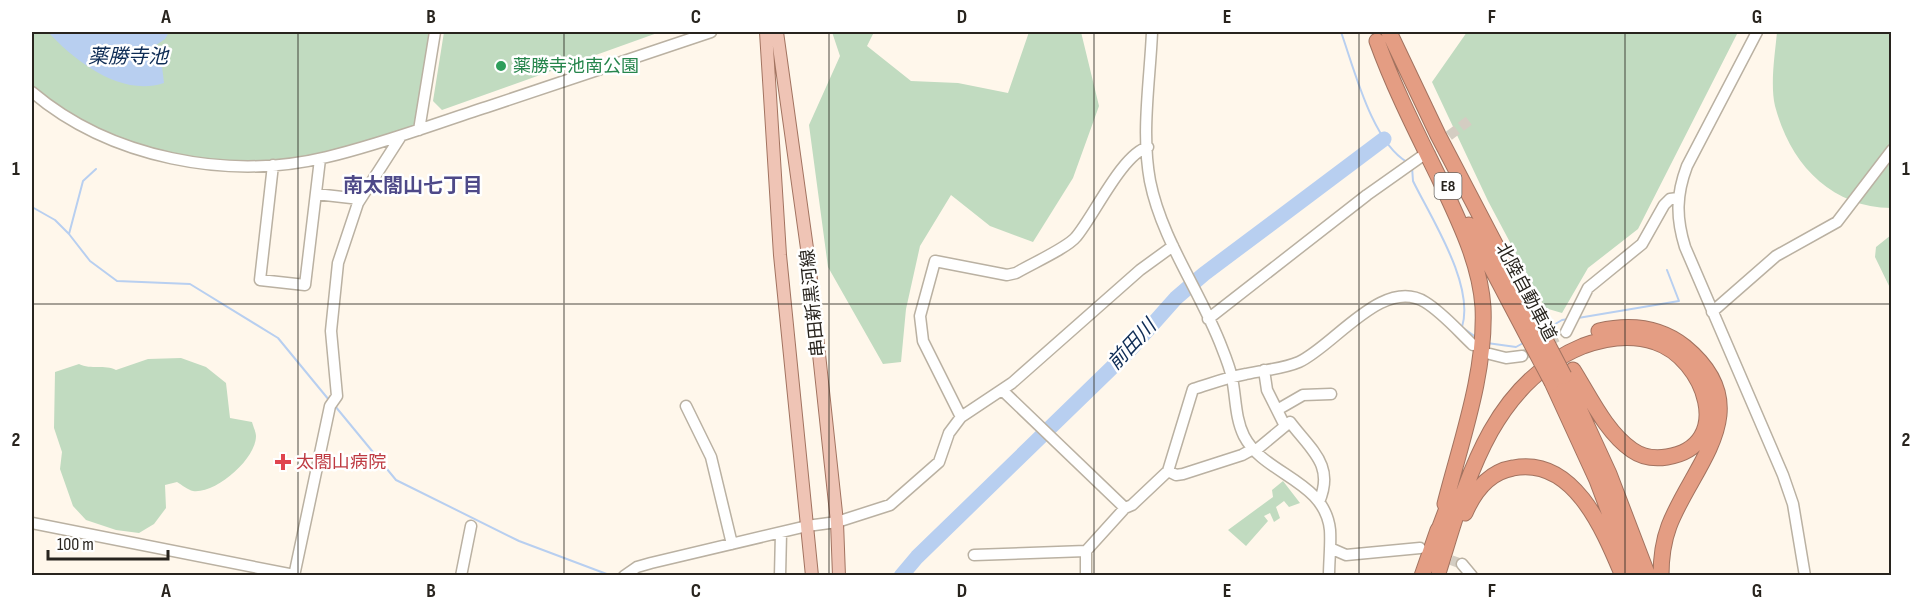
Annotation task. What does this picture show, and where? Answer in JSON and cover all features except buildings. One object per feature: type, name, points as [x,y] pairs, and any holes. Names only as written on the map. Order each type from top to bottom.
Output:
[{"type":"highway","name":"北陸自動車道","points":[[1380,35],[1433,125],[1538,331]]},
{"type":"highway","name":"北陸自動車道","points":[[1380,35],[1425,141],[1563,376],[1609,474],[1648,576]]},
{"type":"highway","points":[[1380,35],[1390,76],[1464,233],[1481,291],[1483,324],[1480,359],[1435,540]]},
{"type":"highway","points":[[1422,576],[1477,433],[1510,386],[1548,353],[1579,337],[1607,330],[1638,327],[1666,335],[1690,352],[1708,373],[1717,399],[1714,439],[1669,525],[1662,553],[1662,576]]},
{"type":"highway","points":[[1438,573],[1463,494],[1496,418],[1519,389],[1560,357],[1588,345],[1616,339],[1643,339],[1667,348],[1688,364],[1702,386],[1707,409],[1703,432],[1690,448],[1672,457],[1642,455],[1632,450],[1563,376],[1538,331]]},
{"type":"highway","name":"北陸自動車道","points":[[1563,376],[1597,480],[1633,576]]},
{"type":"highway","points":[[1438,573],[1478,490],[1496,474],[1507,469],[1530,466],[1558,476],[1583,501],[1605,536],[1623,576]]},
{"type":"main road","name":"串田新黒河線","points":[[766,32],[780,255],[812,576]]},
{"type":"main road","name":"串田新黒河線","points":[[777,32],[810,270],[837,522],[839,576]]},
{"type":"street","points":[[418,130],[435,32]]},
{"type":"street","points":[[32,93],[67,118],[131,147],[176,160],[211,164],[273,165],[320,159],[401,136],[711,32]]},
{"type":"street","points":[[1152,32],[1148,147],[1150,181],[1155,201],[1232,376],[1238,418],[1244,435],[1254,450],[1309,490],[1319,502],[1330,529],[1329,576]]},
{"type":"street","points":[[1757,32],[1687,166],[1678,198],[1677,213],[1685,247],[1783,475],[1793,504],[1805,576]]},
{"type":"street","points":[[32,523],[294,575],[330,406],[337,396],[331,331],[338,263],[360,200],[401,136]]},
{"type":"street","points":[[961,417],[923,341],[920,316],[935,261],[1008,275],[1016,273],[1075,239],[1123,169],[1140,150],[1148,147]]},
{"type":"street","points":[[1712,312],[1776,256],[1837,222],[1892,150]]},
{"type":"street","points":[[1208,319],[1367,195],[1425,154]]},
{"type":"street","points":[[273,165],[260,280],[305,285],[320,159]]},
{"type":"street","points":[[316,194],[360,200]]},
{"type":"street","points":[[1566,332],[1588,288],[1642,244],[1664,205],[1670,199],[1678,198]]},
{"type":"street","points":[[624,576],[637,567],[807,526],[837,522],[890,505],[939,462],[950,433],[961,417],[1002,390],[1140,270],[1173,246]]},
{"type":"street","points":[[1086,576],[1086,551],[1125,508],[1132,505],[1168,471],[1193,389],[1232,376],[1301,361],[1373,305],[1391,298],[1424,300],[1473,345]]},
{"type":"street","points":[[1490,354],[1506,358],[1522,356]]},
{"type":"street","points":[[1264,370],[1267,390],[1285,426]]},
{"type":"street","points":[[1002,390],[1125,508]]},
{"type":"street","points":[[1277,410],[1303,395],[1331,394]]},
{"type":"street","points":[[686,406],[711,457],[732,544]]},
{"type":"street","points":[[1168,471],[1183,474],[1242,455],[1254,450],[1290,422],[1325,467],[1325,488],[1319,502]]},
{"type":"street","points":[[461,576],[471,526]]},
{"type":"street","points":[[780,576],[781,533]]},
{"type":"street","points":[[1330,548],[1346,555],[1420,548]]},
{"type":"street","points":[[974,555],[1086,551]]},
{"type":"street","points":[[1462,564],[1472,576]]},
{"type":"green space","points":[[32,32],[436,32],[419,129],[292,162],[215,163],[136,146],[71,116],[32,88]]},
{"type":"green space","name":"薬勝寺池南公園","points":[[444,32],[660,32],[442,110],[433,101]]},
{"type":"green space","points":[[832,32],[874,32],[867,46],[911,81],[958,83],[1008,93],[1029,32],[1081,32],[1099,106],[1073,178],[1033,242],[990,226],[951,195],[920,246],[906,309],[901,362],[883,364],[828,267],[809,125],[840,56]]},
{"type":"green space","points":[[1467,32],[1738,32],[1638,229],[1588,268],[1562,313],[1545,308],[1488,201],[1432,82]]},
{"type":"green space","points":[[1777,32],[1891,32],[1891,208],[1869,206],[1849,200],[1831,190],[1802,163],[1782,127],[1775,106],[1773,69]]},
{"type":"green space","points":[[1891,235],[1891,290],[1875,257],[1876,247]]},
{"type":"green space","points":[[181,358],[206,367],[226,383],[230,418],[252,422],[255,431],[254,445],[249,455],[233,473],[213,487],[193,491],[177,482],[165,485],[166,508],[154,524],[139,533],[116,530],[86,520],[73,506],[60,469],[62,452],[54,428],[55,372],[79,364],[116,370],[148,359]]},
{"type":"green space","points":[[1283,481],[1300,503],[1289,507],[1284,501],[1276,507],[1280,518],[1274,522],[1270,513],[1264,516],[1268,521],[1246,546],[1228,530],[1273,497],[1272,490]]},
{"type":"water","name":"薬勝寺池","points":[[48,32],[169,32],[165,39],[152,48],[154,57],[162,66],[164,83],[148,86],[132,85],[100,74],[72,55]]},
{"type":"waterway","points":[[1341,32],[1358,84],[1374,122],[1395,152],[1407,162]]},
{"type":"waterway","name":"前田川","points":[[901,576],[917,557],[1128,352],[1176,298],[1204,274],[1384,139]]},
{"type":"waterway","points":[[1412,167],[1413,181],[1440,232],[1457,272],[1464,310],[1462,327],[1477,338]]},
{"type":"waterway","points":[[32,207],[55,220],[69,234],[83,181],[96,169]]},
{"type":"waterway","points":[[69,234],[90,261],[117,281],[190,284],[278,338],[329,400]]},
{"type":"waterway","points":[[1578,318],[1679,301],[1667,270]]},
{"type":"waterway","points":[[1545,330],[1562,320],[1569,319]]},
{"type":"waterway","points":[[1487,343],[1516,347],[1525,342]]},
{"type":"waterway","points":[[335,406],[396,480],[519,541],[612,576]]},
{"type":"tunnel","points":[[1425,154],[1471,119]]},
{"type":"tunnel","points":[[1522,356],[1566,332]]},
{"type":"tunnel","points":[[1437,555],[1462,564]]},
{"type":"place","name":"薬勝寺池南公園","points":[[501,66]]},
{"type":"place","name":"太閤山病院","points":[[283,462]]},
{"type":"district","name":"南太閤山七丁目","points":[[413,186]]}]
